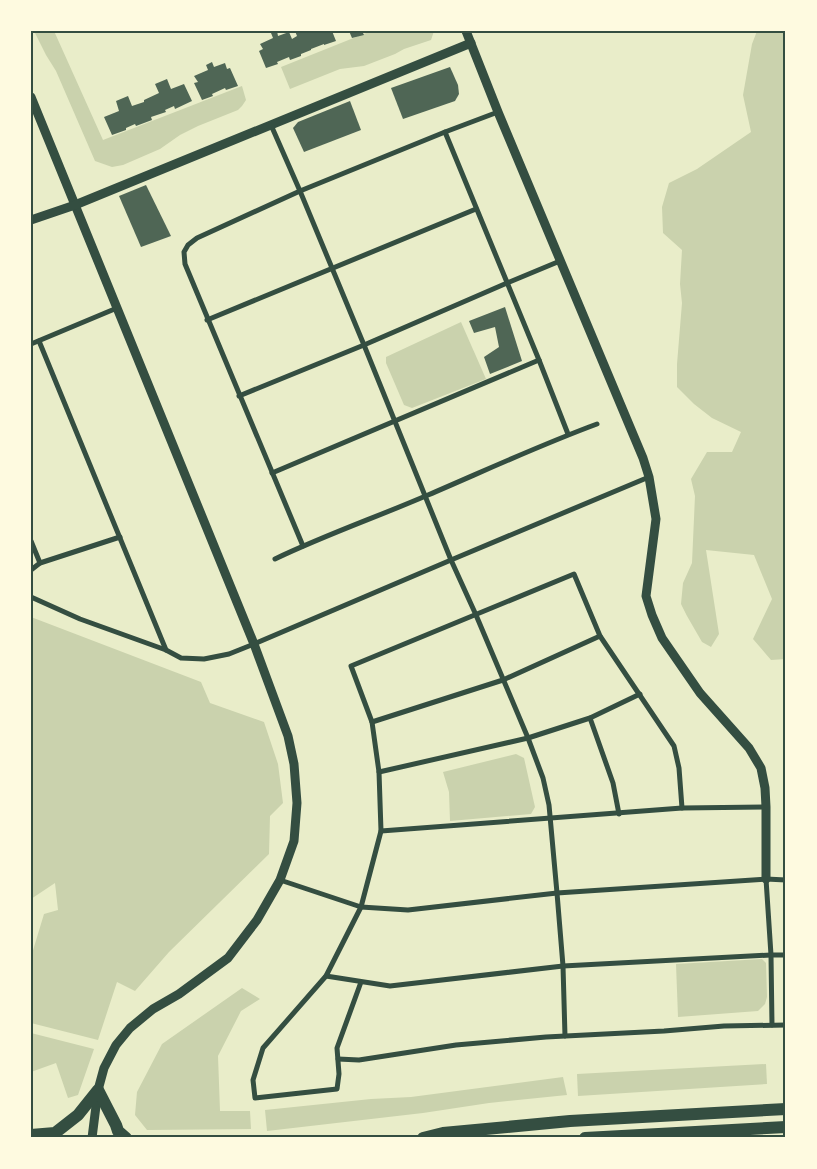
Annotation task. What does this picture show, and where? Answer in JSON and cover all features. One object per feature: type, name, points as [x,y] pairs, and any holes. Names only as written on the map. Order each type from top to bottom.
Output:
[{"type":"highway","points":[[31,1135],[55,1133],[78,1115],[98,1090],[118,1131],[126,1138]]},
{"type":"highway","points":[[423,1138],[444,1134],[570,1121],[786,1109]]},
{"type":"highway","points":[[585,1138],[786,1126]]},
{"type":"street","points":[[466,31],[560,261],[644,458],[656,519],[646,596],[652,615],[662,638],[700,693],[749,748],[761,768],[766,807],[766,879],[771,955],[772,1025]]},
{"type":"street","points":[[31,220],[75,206],[471,43]]},
{"type":"street","points":[[31,97],[254,644],[288,736],[294,764],[297,803],[294,841],[280,880],[257,920],[228,958],[179,994],[153,1009],[130,1028],[116,1045],[104,1068],[98,1090],[92,1138]]},
{"type":"street","points":[[303,546],[207,320],[185,264],[184,252],[188,245],[197,238],[300,191],[498,112]]},
{"type":"street","points":[[271,125],[333,269],[451,560],[528,738],[543,778],[549,804],[557,894],[563,966],[565,1036]]},
{"type":"street","points":[[445,132],[568,434]]},
{"type":"street","points":[[207,320],[476,209]]},
{"type":"street","points":[[239,396],[560,261]]},
{"type":"street","points":[[31,344],[117,308]]},
{"type":"street","points":[[39,341],[166,650]]},
{"type":"street","points":[[272,473],[539,360]]},
{"type":"street","points":[[276,558],[426,496],[568,434],[597,424]]},
{"type":"street","points":[[31,597],[80,618],[166,650],[181,658],[204,659],[229,654],[254,644],[649,477]]},
{"type":"street","points":[[31,570],[40,563],[120,537]]},
{"type":"street","points":[[31,541],[40,563]]},
{"type":"street","points":[[361,982],[337,1048],[339,1074],[337,1089],[255,1098],[253,1080],[263,1048],[326,976],[361,907],[381,831],[379,772],[372,722],[351,666],[574,574],[600,636],[674,746],[679,768],[682,808]]},
{"type":"street","points":[[372,722],[503,680],[600,636]]},
{"type":"street","points":[[379,772],[528,738],[590,718],[640,694]]},
{"type":"street","points":[[590,718],[612,783],[619,814]]},
{"type":"street","points":[[381,831],[682,808],[766,807]]},
{"type":"street","points":[[280,880],[361,907],[408,910],[557,894],[766,879],[786,880]]},
{"type":"street","points":[[326,976],[390,986],[563,966],[786,955]]},
{"type":"street","points":[[338,1059],[358,1060],[456,1045],[565,1036],[724,1026],[786,1025]]},
{"type":"green space","points":[[34,31],[54,31],[103,140],[242,86],[246,100],[238,110],[180,135],[160,149],[123,165],[112,167],[95,161],[56,71]]},
{"type":"green space","points":[[371,31],[434,31],[431,40],[364,66],[340,69],[290,89],[281,67]]},
{"type":"green space","points":[[757,31],[786,31],[786,659],[771,660],[753,639],[772,599],[754,555],[706,550],[719,634],[711,647],[702,642],[681,604],[683,583],[692,563],[695,496],[691,479],[707,452],[732,452],[741,432],[712,418],[677,387],[682,303],[680,284],[682,250],[663,233],[662,207],[669,183],[697,169],[751,132],[743,95],[752,44]]},
{"type":"green space","points":[[461,322],[486,379],[412,408],[404,405],[386,363],[386,357]]},
{"type":"green space","points":[[31,617],[201,682],[210,703],[264,722],[278,764],[283,803],[270,816],[269,854],[169,952],[135,991],[117,982],[98,1040],[31,1023],[31,957],[44,914],[58,910],[55,883],[31,899]]},
{"type":"green space","points":[[516,754],[524,758],[535,807],[531,814],[450,821],[449,792],[443,772]]},
{"type":"green space","points":[[762,959],[766,963],[767,997],[765,1004],[758,1011],[678,1017],[676,964]]},
{"type":"green space","points":[[242,988],[260,999],[241,1011],[218,1056],[220,1111],[250,1111],[251,1129],[147,1130],[135,1115],[137,1092],[162,1044]]},
{"type":"green space","points":[[31,1033],[94,1049],[78,1095],[68,1098],[56,1063],[31,1072]]},
{"type":"green space","points":[[766,1064],[767,1084],[578,1096],[577,1074]]},
{"type":"green space","points":[[563,1077],[567,1095],[267,1131],[265,1110],[371,1099],[411,1097]]},
{"type":"building","points":[[277,31],[278,36],[289,32],[292,39],[297,36],[295,31],[332,31],[336,41],[311,49],[301,54],[301,56],[290,60],[289,57],[277,62],[278,64],[266,68],[259,51],[263,49],[260,44],[273,38],[271,33]]},
{"type":"building","points":[[349,31],[362,31],[364,35],[352,38]]},
{"type":"building","points":[[212,62],[214,67],[225,63],[227,69],[230,68],[238,86],[226,90],[225,88],[212,94],[213,96],[202,100],[194,83],[198,82],[194,76],[208,70],[206,65]]},
{"type":"building","points":[[450,67],[458,85],[459,94],[455,101],[403,119],[391,88]]},
{"type":"building","points":[[167,79],[171,89],[184,84],[192,101],[175,109],[174,106],[165,110],[166,112],[151,117],[152,120],[136,126],[135,124],[126,128],[126,130],[112,135],[104,117],[119,111],[116,101],[128,96],[132,106],[144,102],[144,100],[159,93],[155,84]]},
{"type":"building","points":[[350,101],[361,130],[304,152],[293,128],[298,122]]},
{"type":"building","points":[[146,185],[171,236],[141,247],[119,196]]},
{"type":"building","points":[[505,307],[522,361],[490,374],[484,357],[499,347],[495,327],[474,333],[469,321]]}]
